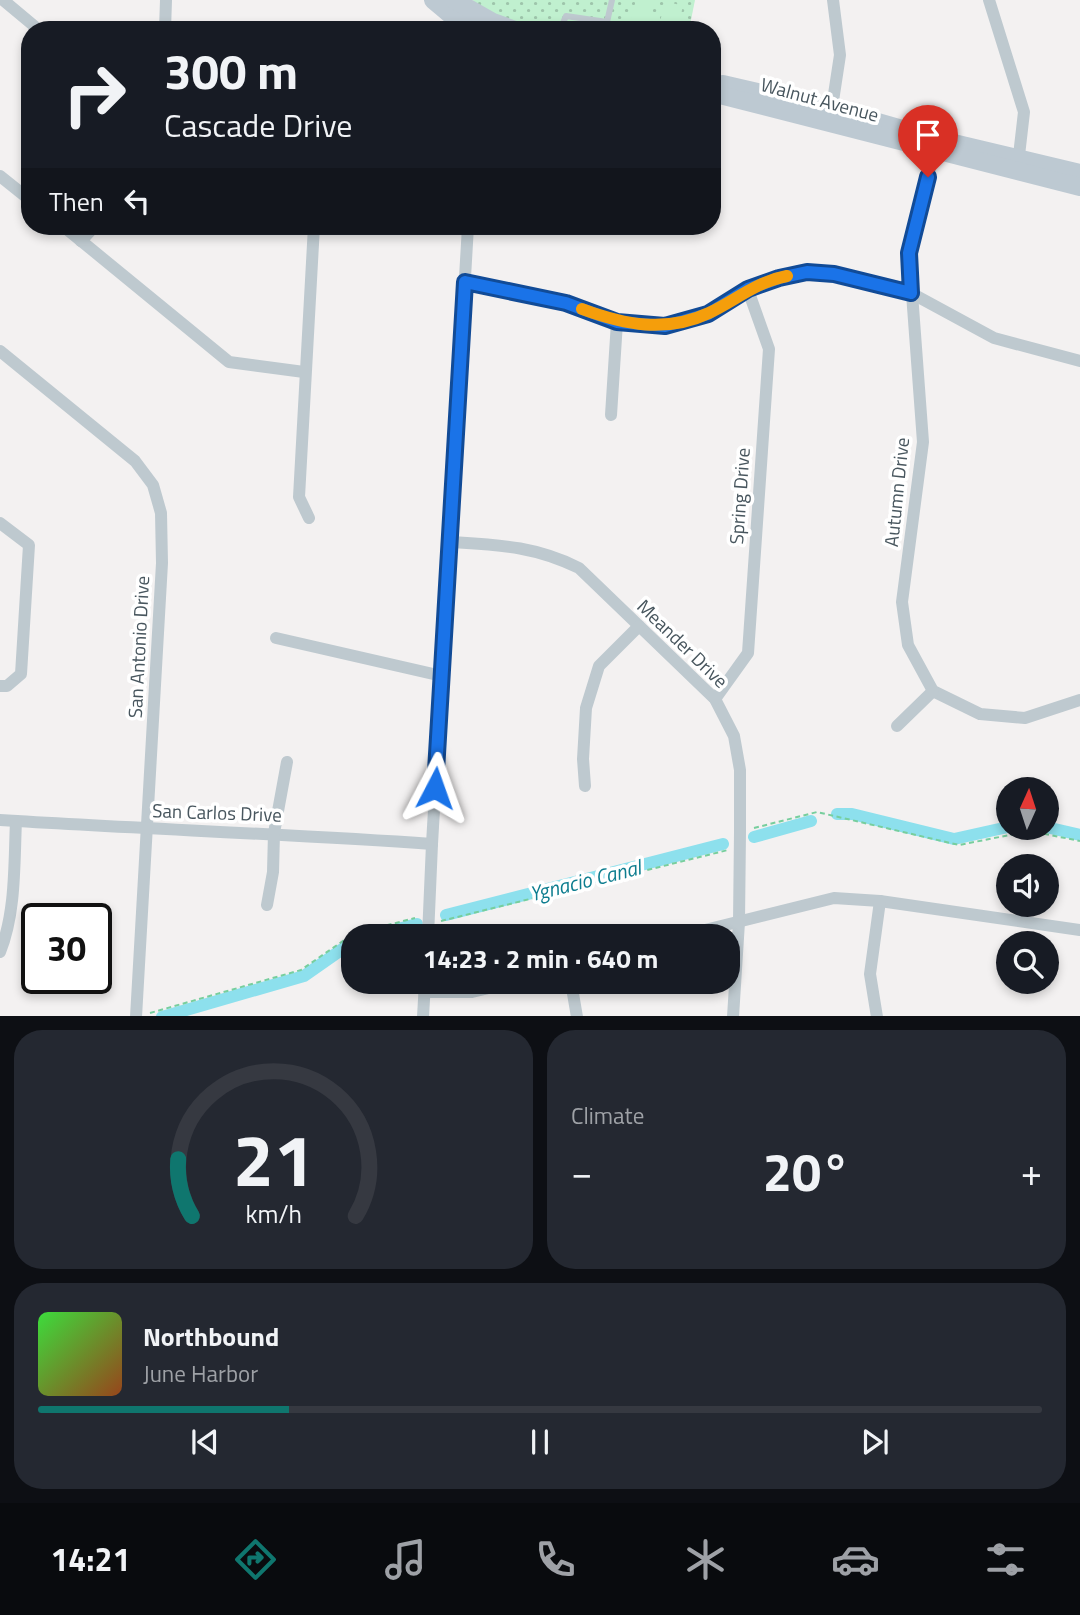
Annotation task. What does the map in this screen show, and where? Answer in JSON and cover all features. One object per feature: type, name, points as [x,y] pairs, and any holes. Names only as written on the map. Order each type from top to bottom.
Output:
[{"type":"street","points":[[4,0],[28,21]]},
{"type":"street","points":[[165,21],[166,0]]},
{"type":"street","points":[[433,0],[458,21]]},
{"type":"street","points":[[454,0],[485,21]]},
{"type":"street","points":[[831,116],[840,55],[832,0]]},
{"type":"street","points":[[989,0],[1024,112],[1018,164]]},
{"type":"street","name":"Walnut Avenue","points":[[721,84],[935,145],[1018,164],[1080,173]]},
{"type":"street","name":"Walnut Avenue","points":[[721,95],[831,116]]},
{"type":"street","name":"Autumn Drive","points":[[933,691],[908,645],[902,602],[923,442],[909,253],[935,145]]},
{"type":"street","name":"Walnut Avenue","points":[[1018,164],[1080,187]]},
{"type":"street","points":[[0,176],[21,193]]},
{"type":"street","points":[[73,235],[229,362],[304,372]]},
{"type":"street","points":[[81,241],[87,235]]},
{"type":"street","points":[[309,518],[299,497],[313,235]]},
{"type":"street","points":[[430,924],[468,235]]},
{"type":"street","points":[[465,282],[566,303],[617,322],[665,326],[708,314],[748,289],[779,278],[807,272],[834,274],[911,293],[994,338],[1080,361]]},
{"type":"street","name":"Spring Drive","points":[[715,698],[748,653],[769,349],[748,289]]},
{"type":"street","points":[[611,415],[617,322]]},
{"type":"street","name":"San Antonio Drive","points":[[0,351],[135,461],[153,485],[161,513],[162,563],[136,1016]]},
{"type":"street","points":[[0,523],[29,545],[21,674],[7,686],[0,686]]},
{"type":"street","name":"Meander Drive","points":[[451,542],[513,546],[555,556],[579,568],[715,698],[734,736],[740,770],[739,922],[733,1016]]},
{"type":"street","points":[[585,786],[583,759],[586,708],[599,666],[639,626]]},
{"type":"street","points":[[276,638],[442,676]]},
{"type":"street","points":[[897,726],[933,691],[980,714],[1025,718],[1080,700]]},
{"type":"street","points":[[267,905],[274,872],[274,833],[287,762]]},
{"type":"street","name":"San Carlos Drive","points":[[0,820],[274,833],[432,844]]},
{"type":"street","points":[[0,952],[11,902],[16,821]]},
{"type":"street","points":[[731,924],[834,898],[880,901],[1080,930]]},
{"type":"street","points":[[877,1016],[870,975],[880,901]]},
{"type":"street","points":[[423,1016],[425,994]]},
{"type":"street","points":[[573,994],[578,1016]]},
{"type":"lane","points":[[607,21],[612,0]]},
{"type":"lane","points":[[564,21],[566,16],[586,21]]},
{"type":"path","points":[[150,1013],[301,970],[353,934],[406,920],[445,922],[727,850],[730,835],[817,812],[959,845],[1030,831],[1080,841]]},
{"type":"green space","points":[[473,0],[695,0],[691,21],[497,21],[477,11]]},
{"type":"green space","points":[[636,0],[655,0],[649,21],[630,21]]},
{"type":"green space","points":[[665,1],[683,6],[679,21],[660,21]]},
{"type":"waterway","name":"Ygnacio Canal","points":[[837,814],[852,814],[954,839],[996,830]]},
{"type":"waterway","name":"Ygnacio Canal","points":[[754,837],[811,821]]},
{"type":"waterway","name":"Ygnacio Canal","points":[[1059,830],[1080,835]]},
{"type":"waterway","name":"Ygnacio Canal","points":[[446,915],[723,844]]},
{"type":"waterway","name":"Ygnacio Canal","points":[[165,1016],[304,976],[341,950]]},
{"type":"slow traffic","points":[[582,309],[617,322],[665,326],[708,314],[748,289],[787,276]]},
{"type":"route","points":[[435,788],[465,282],[566,303],[617,322],[665,326],[708,314],[748,289],[807,272],[834,274],[911,293],[909,253],[928,177]]}]
